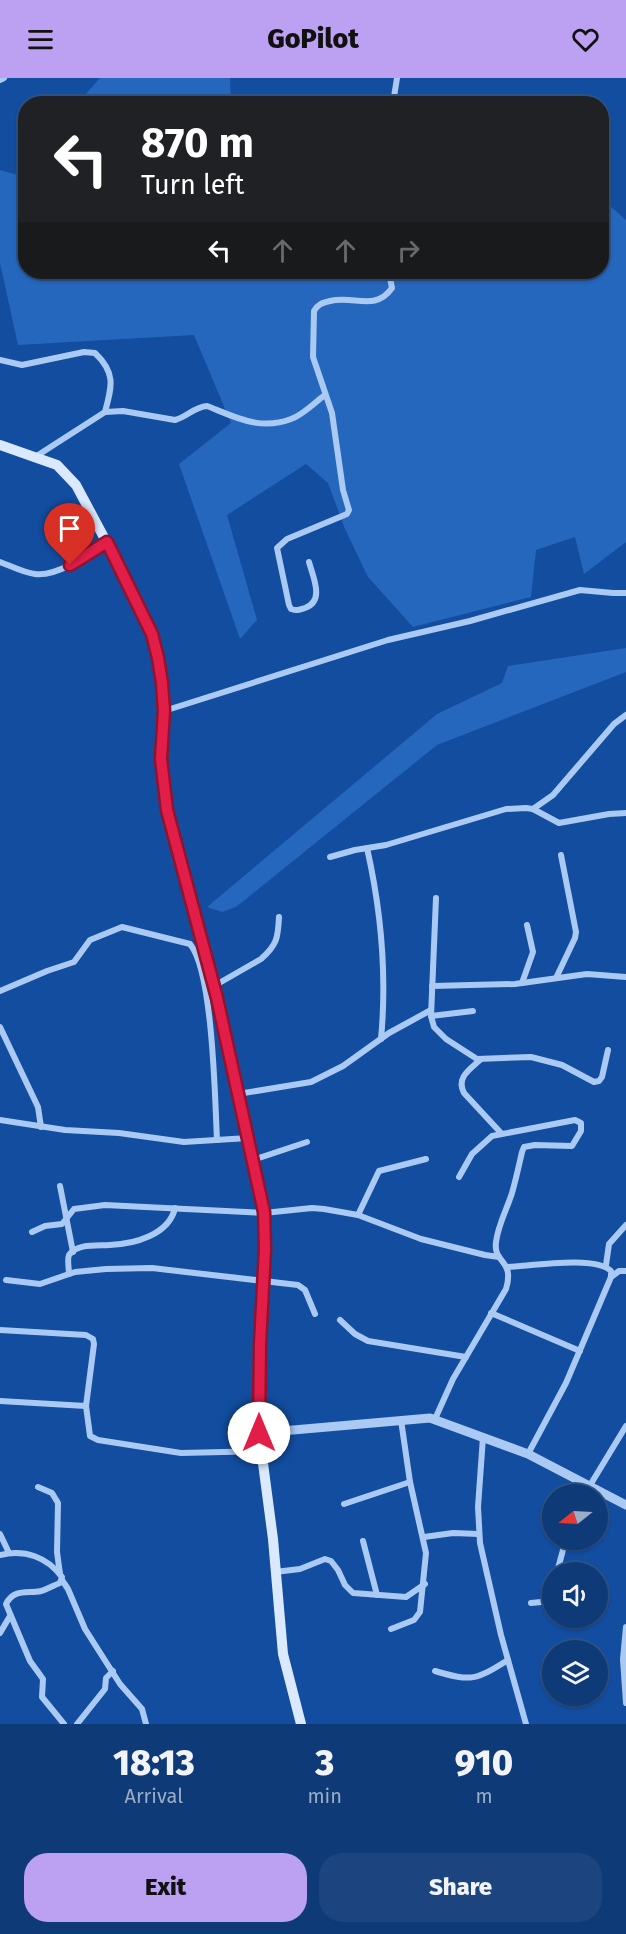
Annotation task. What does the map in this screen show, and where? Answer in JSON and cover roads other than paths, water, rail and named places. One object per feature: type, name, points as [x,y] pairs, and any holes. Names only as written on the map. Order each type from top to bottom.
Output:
[{"type":"main road","points":[[0,445],[57,465],[76,485],[152,634],[162,674],[164,711],[161,759],[167,810],[214,986],[264,1212],[265,1249],[260,1344],[259,1433],[273,1539],[284,1654],[301,1724]]},
{"type":"street","points":[[0,80],[4,78]]},
{"type":"street","points":[[394,96],[397,78]]},
{"type":"street","points":[[309,562],[316,599],[309,607],[296,611],[291,609],[289,604],[277,548],[287,539],[347,514],[350,510],[343,490],[332,413],[313,357],[314,311],[323,303],[341,298],[369,302],[381,299],[392,288],[390,279]]},
{"type":"street","points":[[0,360],[22,365],[84,352],[95,353],[110,374],[112,381],[105,412]]},
{"type":"street","points":[[35,457],[105,412],[123,411],[175,420],[181,419],[200,407],[207,406],[260,425],[292,419],[325,395]]},
{"type":"street","points":[[0,562],[28,572],[43,574],[78,561],[107,542]]},
{"type":"street","points":[[164,711],[388,640],[470,621],[580,590],[613,594],[626,593]]},
{"type":"street","points":[[533,809],[553,795],[614,724],[626,715]]},
{"type":"street","points":[[330,857],[386,845],[506,809],[526,807],[559,823],[626,813]]},
{"type":"street","points":[[367,848],[378,898],[385,1001],[381,1039]]},
{"type":"street","points":[[556,978],[576,932],[561,855]]},
{"type":"street","points":[[436,898],[431,1013],[434,1027],[446,1039],[480,1060],[531,1057],[562,1065],[594,1082],[599,1081],[602,1077],[608,1050]]},
{"type":"street","points":[[214,986],[268,954],[278,938],[279,917]]},
{"type":"street","points":[[522,983],[533,952],[527,925]]},
{"type":"street","points":[[0,991],[74,962],[90,940],[122,927],[190,944],[195,951],[206,993],[213,1054],[217,1140]]},
{"type":"street","points":[[432,986],[522,983],[587,974],[626,977]]},
{"type":"street","points":[[238,1094],[311,1082],[343,1066],[381,1039],[431,1013],[473,1011]]},
{"type":"street","points":[[0,1028],[38,1107],[41,1127]]},
{"type":"street","points":[[480,1060],[463,1076],[460,1086],[501,1134]]},
{"type":"street","points":[[0,1120],[41,1127],[119,1132],[184,1142],[248,1138]]},
{"type":"street","points":[[435,1419],[453,1379],[506,1289],[509,1272],[499,1257],[496,1242],[524,1147],[572,1146],[581,1131],[581,1123],[575,1120],[501,1134],[488,1139],[472,1154],[459,1177]]},
{"type":"street","points":[[253,1160],[307,1143]]},
{"type":"street","points":[[358,1215],[379,1171],[426,1159]]},
{"type":"street","points":[[60,1186],[73,1252]]},
{"type":"street","points":[[32,1233],[45,1226],[62,1224],[74,1209],[105,1205],[264,1212],[312,1208],[358,1215],[421,1239],[499,1257]]},
{"type":"street","points":[[69,1274],[69,1256],[73,1252],[86,1246],[118,1244],[158,1232],[170,1224],[175,1208]]},
{"type":"street","points":[[528,1454],[566,1383],[611,1277],[611,1271],[606,1265],[609,1244],[626,1225]]},
{"type":"street","points":[[507,1267],[545,1263],[606,1265]]},
{"type":"street","points":[[6,1280],[40,1284],[69,1274],[99,1269],[152,1268],[298,1285],[302,1287],[315,1314]]},
{"type":"street","points":[[611,1277],[619,1271],[626,1271]]},
{"type":"street","points":[[491,1313],[580,1351]]},
{"type":"street","points":[[340,1320],[355,1334],[368,1341],[466,1357]]},
{"type":"street","points":[[0,1330],[91,1336],[94,1344],[86,1406],[90,1436],[98,1440],[181,1453],[262,1451]]},
{"type":"street","points":[[0,1401],[86,1406]]},
{"type":"street","points":[[259,1433],[430,1418],[528,1454],[580,1484]]},
{"type":"street","points":[[391,1629],[414,1620],[418,1616],[425,1584],[424,1537],[410,1482],[400,1420]]},
{"type":"street","points":[[590,1484],[626,1426]]},
{"type":"street","points":[[483,1437],[478,1498],[479,1534],[487,1578],[526,1724]]},
{"type":"street","points":[[344,1504],[410,1482]]},
{"type":"street","points":[[38,1487],[52,1492],[58,1503],[57,1552],[61,1577]]},
{"type":"street","points":[[608,1497],[626,1505]]},
{"type":"street","points":[[424,1537],[453,1533],[479,1534]]},
{"type":"street","points":[[0,1534],[9,1553]]},
{"type":"street","points":[[363,1541],[377,1595]]},
{"type":"street","points":[[0,1555],[21,1553],[44,1560],[61,1577],[85,1629],[122,1687],[142,1709],[146,1724]]},
{"type":"street","points":[[275,1572],[300,1569],[328,1559],[353,1593],[406,1597],[425,1584]]},
{"type":"street","points":[[61,1577],[41,1591],[20,1592],[9,1598],[6,1604],[30,1661],[43,1679],[42,1697],[64,1724]]},
{"type":"street","points":[[531,1604],[542,1602]]},
{"type":"street","points":[[0,1633],[10,1616]]},
{"type":"street","points":[[626,1627],[623,1659],[626,1703]]},
{"type":"street","points":[[435,1671],[453,1676],[478,1678],[508,1660]]},
{"type":"street","points":[[77,1724],[105,1689],[106,1678],[113,1671]]}]
